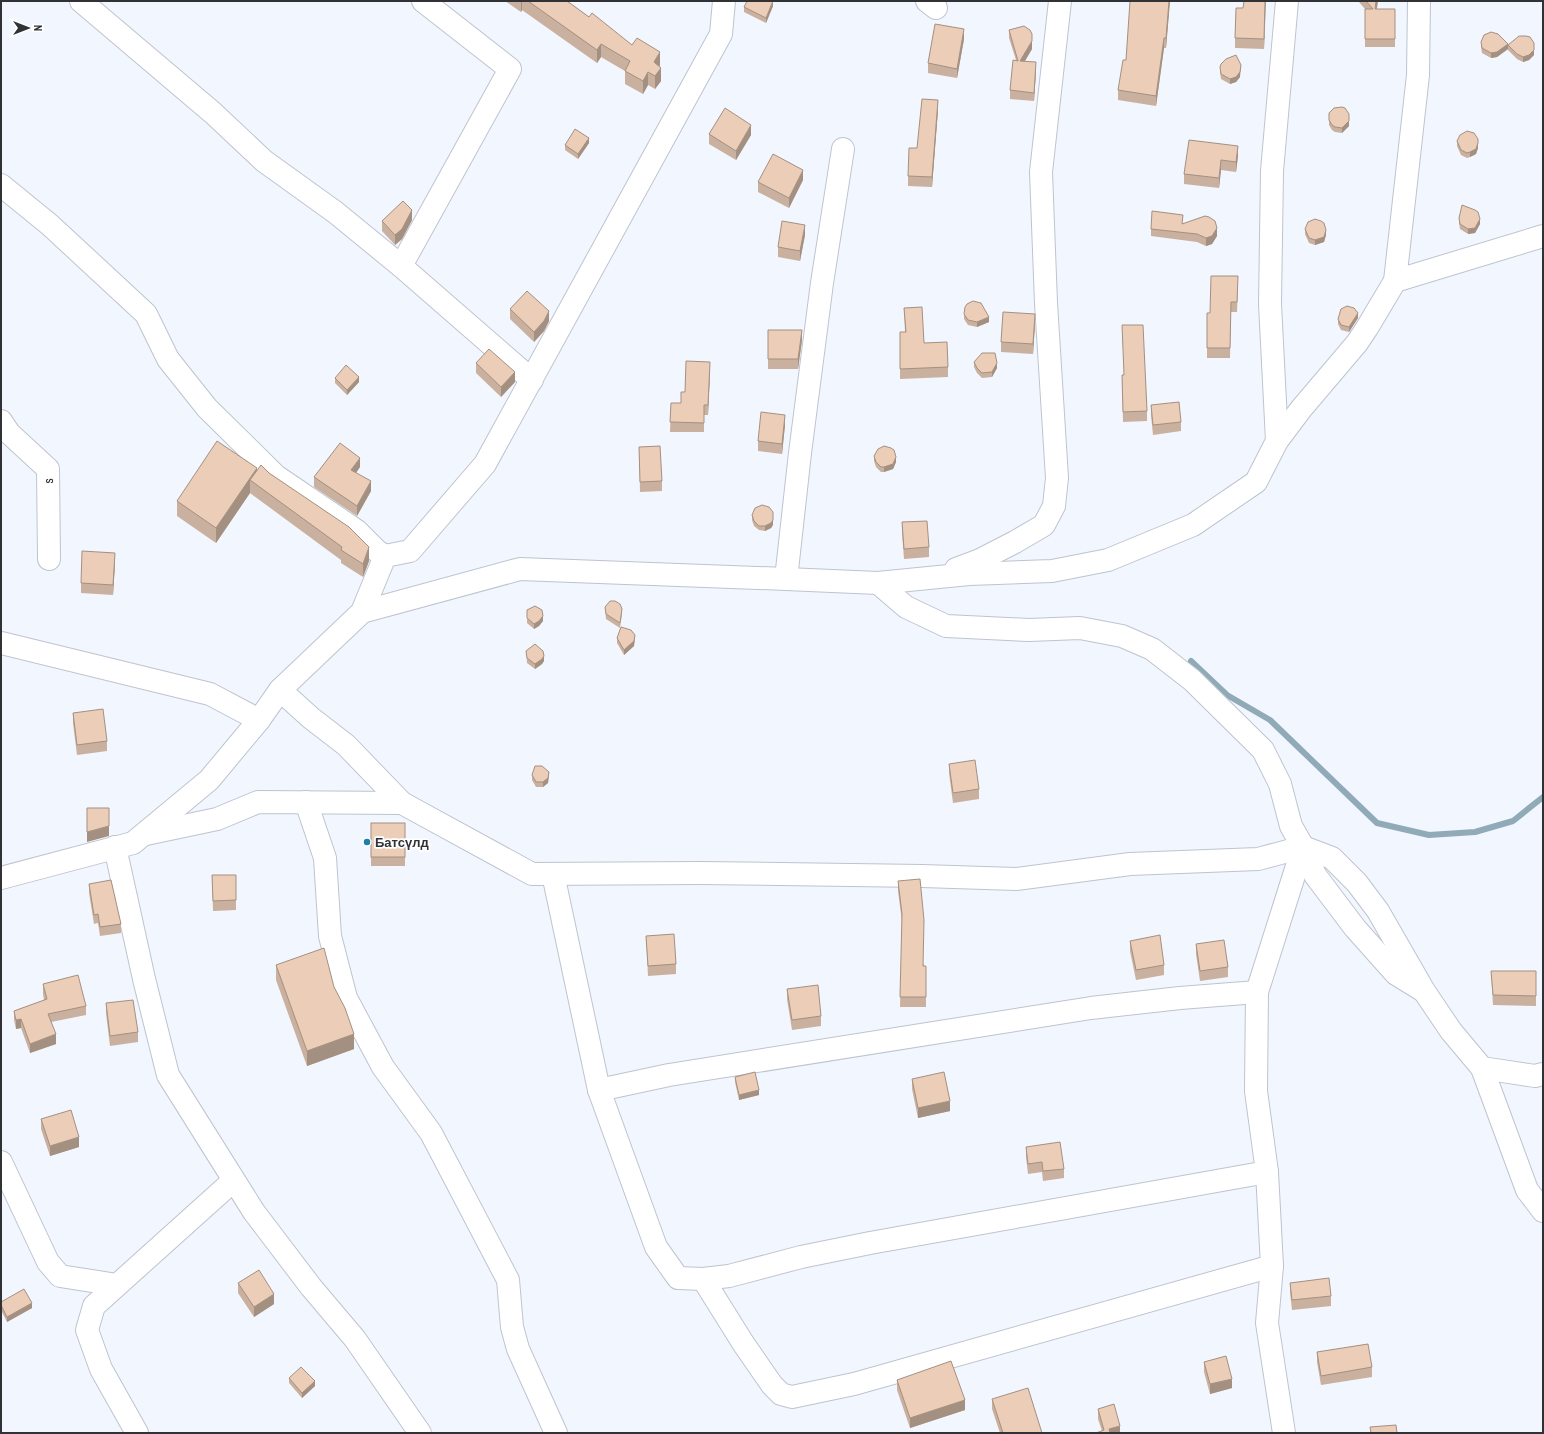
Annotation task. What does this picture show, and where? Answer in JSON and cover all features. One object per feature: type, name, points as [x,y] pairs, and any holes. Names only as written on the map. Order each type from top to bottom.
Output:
[{"type":"street","points":[[81,1],[213,113],[264,161],[335,212],[401,266],[532,380]]},
{"type":"street","points":[[401,266],[510,69],[423,1]]},
{"type":"street","points":[[1,185],[50,225],[146,314],[168,359],[208,408],[276,476],[357,531],[377,551],[385,556],[410,550],[485,464],[721,34],[724,1]]},
{"type":"street","points":[[931,578],[980,560],[1044,525],[1054,506],[1057,478],[1046,303],[1041,172],[1060,1]]},
{"type":"street","points":[[1277,441],[1270,304],[1272,171],[1287,1]]},
{"type":"street","points":[[362,612],[520,569],[878,584],[969,574],[1052,571],[1108,560],[1193,525],[1256,482],[1277,441],[1301,409],[1357,343],[1395,281],[1418,76],[1419,1]]},
{"type":"street","points":[[786,579],[800,453],[822,283],[843,149]]},
{"type":"street","points":[[1395,281],[1543,236]]},
{"type":"street","name":"s","points":[[1,421],[10,433],[48,469],[49,559]]},
{"type":"street","points":[[1,878],[134,842],[209,780],[259,720],[280,690],[362,612],[385,556]]},
{"type":"street","points":[[878,584],[906,607],[946,626],[1022,630],[1080,628],[1122,636],[1152,649],[1192,680],[1263,750],[1280,784],[1291,826],[1303,847],[1315,875],[1355,928],[1396,974],[1424,991]]},
{"type":"street","points":[[1,643],[210,694],[259,720]]},
{"type":"street","points":[[280,690],[311,718],[346,745],[402,803],[532,874],[700,873],[922,876],[1016,879],[1130,864],[1258,859],[1303,847],[1332,858],[1357,883],[1378,911],[1424,991],[1451,1031],[1482,1068],[1527,1190],[1543,1211]]},
{"type":"street","points":[[142,835],[217,820],[258,802],[402,803]]},
{"type":"street","points":[[306,802],[325,858],[330,936],[346,998],[383,1067],[431,1133],[508,1280],[512,1328],[518,1349],[556,1433]]},
{"type":"street","points":[[115,847],[144,979],[168,1075],[233,1181],[254,1212],[311,1287],[356,1339],[420,1433]]},
{"type":"street","points":[[1284,1433],[1267,1323],[1272,1266],[1267,1172],[1256,1091],[1257,992],[1303,847]]},
{"type":"street","points":[[553,874],[599,1090],[656,1247],[678,1278],[703,1279],[729,1276],[870,1243],[1267,1172]]},
{"type":"street","points":[[599,1090],[669,1075],[1091,1008],[1180,998],[1257,992]]},
{"type":"street","points":[[1482,1068],[1535,1076],[1543,1074]]},
{"type":"street","points":[[1,1162],[48,1262],[60,1276],[117,1285]]},
{"type":"street","points":[[137,1433],[101,1369],[87,1330],[94,1306],[233,1181]]},
{"type":"street","points":[[703,1279],[743,1343],[772,1385],[781,1394],[792,1398],[854,1384],[1272,1266]]},
{"type":"building","points":[[528,1],[567,1],[589,17],[592,13],[632,45],[637,38],[660,52],[654,62],[661,68],[655,76],[648,72],[643,81],[625,71],[630,61],[601,44],[597,50]]},
{"type":"building","points":[[747,1],[773,1],[766,18],[744,7]]},
{"type":"building","points":[[1130,1],[1169,1],[1166,38],[1164,38],[1156,96],[1118,90],[1123,60],[1126,60]]},
{"type":"building","points":[[1244,1],[1265,1],[1264,39],[1235,38],[1236,8],[1243,8]]},
{"type":"building","points":[[1366,1],[1376,1],[1375,9],[1395,9],[1395,39],[1365,39],[1365,9],[1373,9]]},
{"type":"building","points":[[935,24],[964,29],[957,69],[928,63]]},
{"type":"building","points":[[1024,26],[1030,30],[1032,34],[1032,41],[1020,61],[1036,62],[1034,93],[1010,90],[1013,60],[1018,61],[1009,30]]},
{"type":"building","points":[[1491,32],[1498,34],[1508,44],[1497,52],[1491,53],[1482,48],[1481,42],[1484,35]]},
{"type":"building","points":[[1519,36],[1530,37],[1534,43],[1534,50],[1529,55],[1523,57],[1517,54],[1508,45]]},
{"type":"building","points":[[1236,55],[1241,65],[1240,72],[1236,77],[1230,79],[1221,74],[1220,67],[1226,59]]},
{"type":"building","points":[[922,99],[938,100],[932,177],[908,176],[909,148],[917,148]]},
{"type":"building","points":[[725,108],[751,125],[736,151],[709,134]]},
{"type":"building","points":[[1334,108],[1345,108],[1349,114],[1349,121],[1342,128],[1335,127],[1329,120],[1329,113]]},
{"type":"building","points":[[575,129],[589,138],[578,154],[565,145]]},
{"type":"building","points":[[1467,131],[1474,133],[1478,139],[1478,143],[1476,149],[1467,153],[1461,150],[1457,141],[1460,135]]},
{"type":"building","points":[[1189,140],[1238,146],[1236,162],[1221,160],[1219,178],[1184,174]]},
{"type":"building","points":[[773,154],[803,170],[789,198],[758,182]]},
{"type":"building","points":[[403,201],[412,210],[402,229],[395,235],[382,221]]},
{"type":"building","points":[[1462,205],[1478,212],[1480,219],[1475,228],[1468,229],[1460,224],[1459,218]]},
{"type":"building","points":[[1152,211],[1183,215],[1182,224],[1205,216],[1209,217],[1215,221],[1217,228],[1212,236],[1206,238],[1197,234],[1151,229]]},
{"type":"building","points":[[1315,219],[1324,223],[1326,230],[1324,237],[1315,240],[1309,238],[1305,229],[1308,222]]},
{"type":"building","points":[[782,221],[805,225],[800,251],[778,247]]},
{"type":"building","points":[[1211,276],[1238,276],[1237,302],[1231,302],[1230,348],[1207,348],[1207,313],[1210,313]]},
{"type":"building","points":[[527,291],[549,311],[544,321],[534,332],[510,309]]},
{"type":"building","points":[[973,301],[981,303],[989,317],[977,322],[968,320],[964,314],[965,307]]},
{"type":"building","points":[[1347,306],[1354,308],[1358,313],[1349,327],[1341,325],[1338,319],[1341,309]]},
{"type":"building","points":[[922,307],[924,343],[947,342],[948,367],[900,369],[900,332],[906,332],[904,308]]},
{"type":"building","points":[[1003,312],[1035,314],[1033,344],[1001,342]]},
{"type":"building","points":[[1122,325],[1143,325],[1147,411],[1123,412],[1122,375],[1124,375]]},
{"type":"building","points":[[768,330],[802,330],[798,359],[768,359]]},
{"type":"building","points":[[489,349],[515,372],[501,387],[476,363]]},
{"type":"building","points":[[982,353],[995,353],[997,363],[992,372],[982,373],[977,368],[974,362]]},
{"type":"building","points":[[686,361],[710,362],[708,405],[704,405],[704,423],[670,422],[671,403],[681,403],[681,392],[685,392]]},
{"type":"building","points":[[346,365],[359,377],[347,390],[335,378]]},
{"type":"building","points":[[1179,402],[1181,422],[1153,425],[1151,405]]},
{"type":"building","points":[[761,412],[785,415],[782,444],[758,441]]},
{"type":"building","points":[[217,441],[257,468],[216,528],[177,501]]},
{"type":"building","points":[[340,443],[360,458],[351,470],[371,481],[357,506],[314,477]]},
{"type":"building","points":[[660,446],[662,481],[640,482],[639,447]]},
{"type":"building","points":[[884,446],[894,450],[896,457],[893,464],[881,467],[876,462],[874,456],[878,449]]},
{"type":"building","points":[[261,465],[269,473],[349,527],[369,547],[363,564],[341,550],[342,547],[250,480]]},
{"type":"building","points":[[762,505],[769,507],[773,512],[773,520],[765,526],[759,526],[754,521],[752,515],[755,508]]},
{"type":"building","points":[[927,521],[929,547],[904,549],[902,522]]},
{"type":"building","points":[[82,551],[115,553],[113,585],[81,583]]},
{"type":"building","points":[[610,601],[615,601],[620,604],[622,609],[620,623],[606,614],[605,607]]},
{"type":"building","points":[[535,606],[542,610],[543,616],[534,624],[527,618],[527,610]]},
{"type":"building","points":[[621,627],[631,630],[635,635],[634,641],[624,650],[617,638]]},
{"type":"building","points":[[535,644],[543,651],[544,656],[535,664],[527,658],[526,651]]},
{"type":"building","points":[[103,709],[107,741],[77,745],[73,713]]},
{"type":"building","points":[[975,760],[979,789],[953,793],[949,764]]},
{"type":"building","points":[[535,766],[542,766],[549,772],[548,778],[543,782],[536,782],[532,775]]},
{"type":"building","points":[[87,808],[109,808],[109,826],[87,832]]},
{"type":"building","points":[[371,823],[405,823],[405,857],[371,857]]},
{"type":"building","points":[[212,875],[236,875],[236,900],[213,901]]},
{"type":"building","points":[[920,879],[924,920],[923,966],[926,966],[926,997],[900,997],[902,914],[898,881]]},
{"type":"building","points":[[111,880],[121,924],[100,927],[98,914],[94,915],[89,884]]},
{"type":"building","points":[[674,934],[676,964],[648,966],[646,936]]},
{"type":"building","points":[[1160,935],[1164,965],[1136,970],[1130,941]]},
{"type":"building","points":[[1224,940],[1228,967],[1200,971],[1196,944]]},
{"type":"building","points":[[324,948],[334,987],[345,1008],[354,1034],[307,1051],[276,965]]},
{"type":"building","points":[[1491,971],[1536,971],[1536,996],[1493,995]]},
{"type":"building","points":[[78,975],[86,1006],[48,1014],[56,1034],[30,1044],[21,1019],[16,1020],[14,1011],[47,999],[43,984]]},
{"type":"building","points":[[818,985],[821,1016],[792,1020],[787,989]]},
{"type":"building","points":[[133,1000],[138,1032],[110,1036],[106,1003]]},
{"type":"building","points":[[755,1072],[759,1090],[739,1095],[735,1077]]},
{"type":"building","points":[[944,1072],[950,1101],[918,1108],[912,1079]]},
{"type":"building","points":[[71,1110],[79,1137],[50,1146],[41,1119]]},
{"type":"building","points":[[1060,1142],[1064,1169],[1043,1171],[1042,1162],[1028,1164],[1026,1147]]},
{"type":"building","points":[[259,1270],[274,1294],[254,1307],[238,1283]]},
{"type":"building","points":[[1329,1278],[1331,1296],[1292,1300],[1290,1283]]},
{"type":"building","points":[[24,1289],[32,1303],[7,1317],[1,1302]]},
{"type":"building","points":[[1368,1344],[1372,1367],[1321,1376],[1317,1352]]},
{"type":"building","points":[[1226,1356],[1232,1379],[1210,1384],[1204,1362]]},
{"type":"building","points":[[951,1361],[965,1400],[910,1418],[897,1380]]},
{"type":"building","points":[[301,1367],[315,1381],[302,1393],[289,1378]]},
{"type":"building","points":[[1028,1388],[1042,1433],[1003,1433],[992,1399]]},
{"type":"building","points":[[1114,1404],[1120,1426],[1109,1429],[1110,1433],[1096,1433],[1104,1430],[1098,1409]]},
{"type":"building","points":[[1396,1425],[1397,1433],[1371,1433],[1370,1427]]},
{"type":"waterway","points":[[1191,661],[1227,695],[1270,720],[1377,823],[1429,835],[1475,832],[1513,821],[1543,797]]},
{"type":"place","name":"Батсүлд","points":[[367,842]]}]
